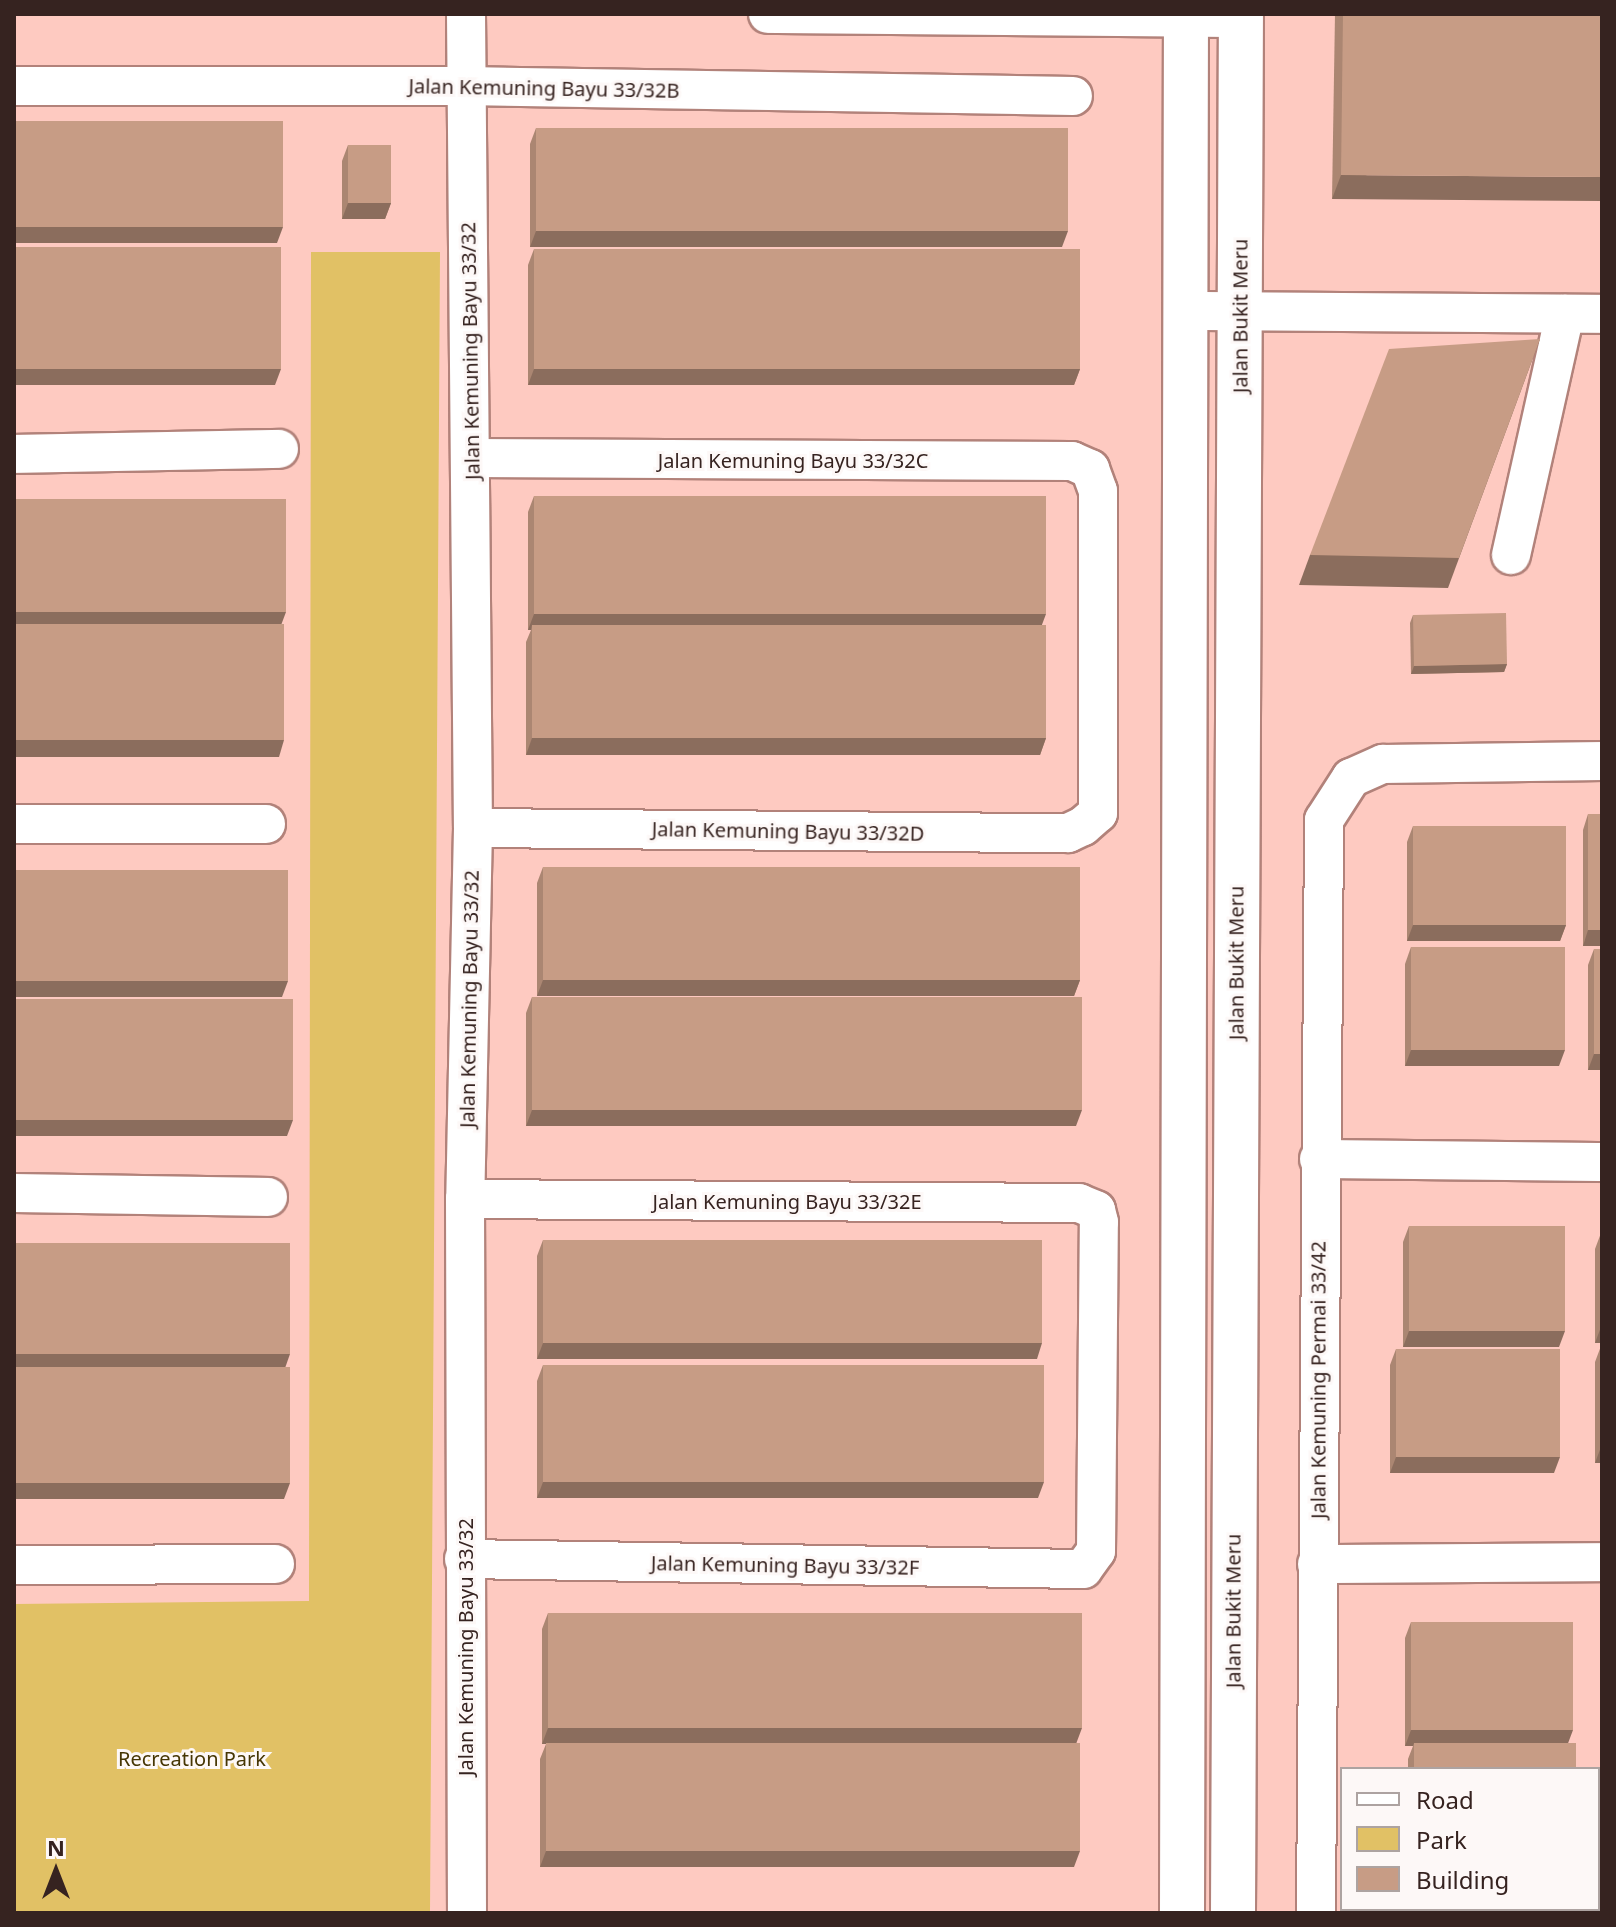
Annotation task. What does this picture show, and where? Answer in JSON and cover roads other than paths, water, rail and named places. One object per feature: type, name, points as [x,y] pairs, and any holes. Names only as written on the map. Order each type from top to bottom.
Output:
[{"type":"main road","points":[[1182,1913],[1186,15]]},
{"type":"main road","name":"Jalan Bukit Meru","points":[[1233,1913],[1241,16]]},
{"type":"street","name":"Jalan Kemuning Bayu 33/32","points":[[466,14],[473,828],[465,1199],[467,1913]]},
{"type":"street","points":[[768,14],[1241,16]]},
{"type":"street","name":"Jalan Kemuning Bayu 33/32B","points":[[14,86],[466,86],[1073,96]]},
{"type":"street","points":[[1187,311],[1584,314],[1511,555]]},
{"type":"street","points":[[14,454],[279,449]]},
{"type":"street","name":"Jalan Kemuning Bayu 33/32C","points":[[471,458],[1072,461],[1090,469],[1098,491],[1098,813]]},
{"type":"street","name":"Jalan Kemuning Permai 33/42","points":[[1316,1913],[1320,847],[1324,820],[1337,793],[1351,778],[1383,764],[1602,761]]},
{"type":"street","name":"Jalan Kemuning Bayu 33/32D","points":[[473,828],[1068,833],[1098,813]]},
{"type":"street","points":[[14,824],[266,824]]},
{"type":"street","points":[[1319,1159],[1602,1162]]},
{"type":"street","points":[[14,1193],[268,1197]]},
{"type":"street","name":"Jalan Kemuning Bayu 33/32E","points":[[465,1199],[1079,1203],[1096,1210],[1099,1222],[1096,1551]]},
{"type":"street","name":"Jalan Kemuning Bayu 33/32F","points":[[464,1559],[1067,1571],[1083,1569],[1096,1551]]},
{"type":"street","points":[[1317,1564],[1602,1562]]},
{"type":"street","points":[[14,1565],[275,1564]]},
{"type":"park label","name":"Recreation Park","points":[[192,1758]]}]
